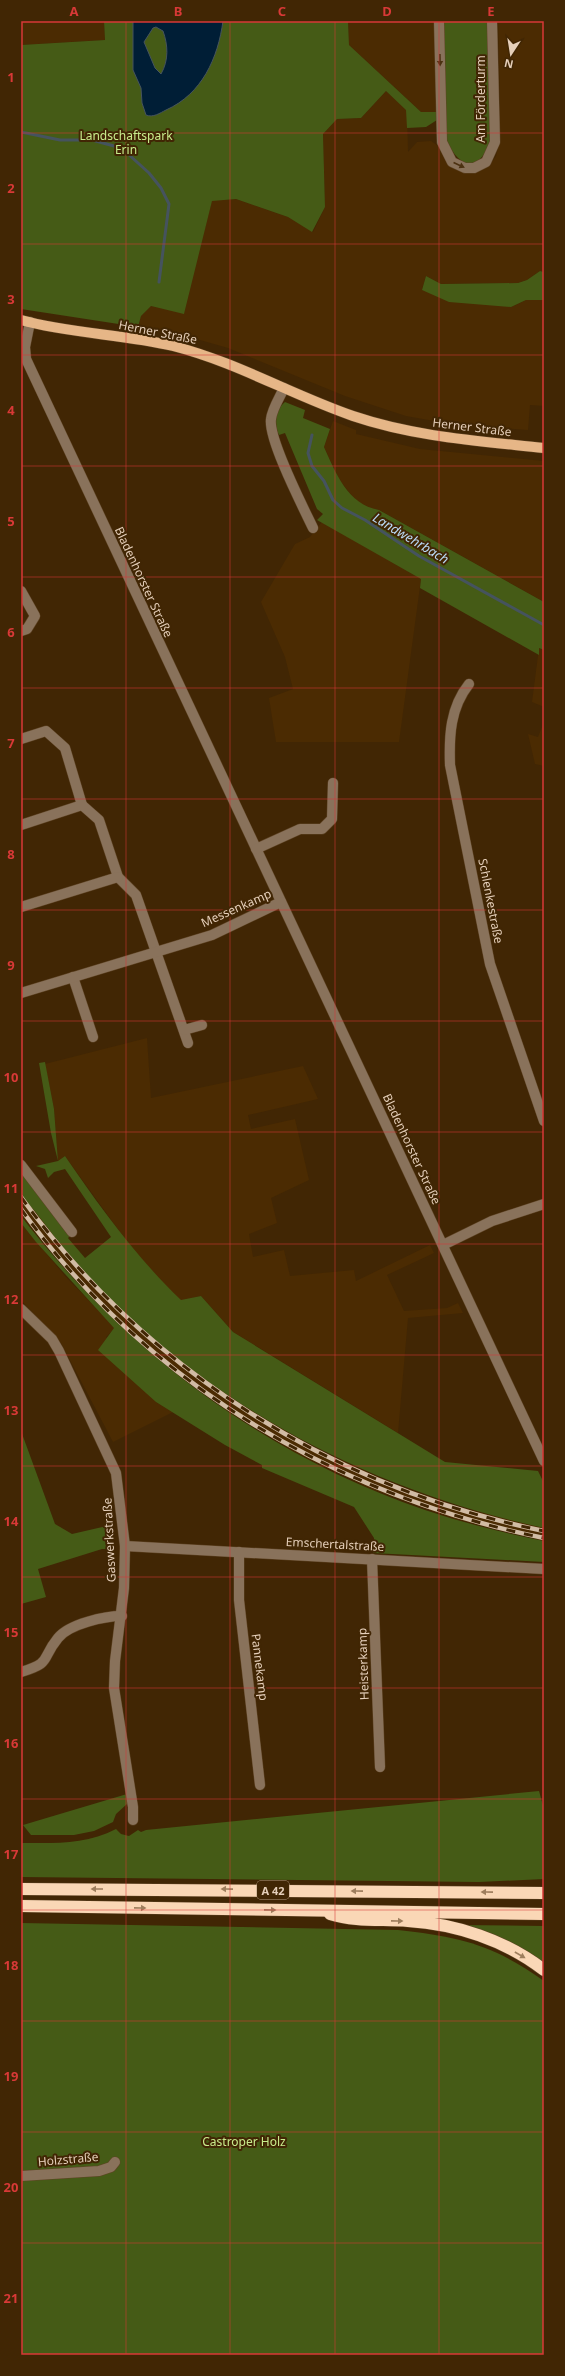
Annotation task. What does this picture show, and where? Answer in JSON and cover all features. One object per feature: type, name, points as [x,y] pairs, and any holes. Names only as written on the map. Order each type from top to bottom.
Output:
[{"type":"highway","name":"A 42","points":[[21,1889],[544,1893]]},
{"type":"highway","name":"A 42","points":[[21,1906],[544,1914]]},
{"type":"highway","points":[[317,1910],[348,1920],[407,1921],[438,1924],[465,1930],[507,1947],[544,1970]]},
{"type":"main road","name":"Herner Straße","points":[[25,321],[60,329],[173,346],[230,364],[284,388],[352,415],[420,434],[544,448]]},
{"type":"street","name":"Am Förderturm","points":[[439,21],[442,142],[452,162],[465,168],[474,168],[486,162],[495,142],[492,21]]},
{"type":"street","name":"Bladenhorster Straße","points":[[25,321],[26,359],[544,1461]]},
{"type":"street","points":[[284,388],[271,418],[271,426],[288,472],[313,528]]},
{"type":"street","points":[[21,631],[27,629],[35,616],[22,596]]},
{"type":"street","name":"Schlenkestraße","points":[[469,684],[459,697],[452,720],[449,740],[450,765],[490,964],[544,1121]]},
{"type":"street","points":[[21,739],[46,731],[65,748],[82,805],[99,820],[118,877],[136,895],[188,1042]]},
{"type":"street","points":[[256,848],[300,829],[322,829],[332,819],[333,783]]},
{"type":"street","points":[[21,825],[82,805]]},
{"type":"street","points":[[21,907],[118,877]]},
{"type":"street","name":"Messenkamp","points":[[21,993],[155,951],[212,935],[281,902]]},
{"type":"street","points":[[72,977],[93,1037]]},
{"type":"street","points":[[184,1030],[202,1024]]},
{"type":"street","points":[[21,1165],[72,1232]]},
{"type":"street","points":[[443,1245],[492,1221],[544,1204]]},
{"type":"street","name":"Gaswerkstraße","points":[[21,1309],[52,1339],[59,1351],[116,1474],[125,1546],[122,1616],[114,1688],[133,1807],[133,1820]]},
{"type":"street","name":"Emschertalstraße","points":[[125,1546],[544,1569]]},
{"type":"street","name":"Pannekamp","points":[[240,1552],[239,1600],[260,1785]]},
{"type":"street","name":"Heisterkamp","points":[[372,1560],[380,1767]]},
{"type":"street","points":[[21,1672],[42,1664],[58,1638],[70,1628],[111,1616],[122,1616]]},
{"type":"street","name":"Holzstraße","points":[[21,2176],[99,2171],[111,2167],[116,2162]]},
{"type":"shaded area","points":[[21,21],[104,21],[105,40],[21,45]]},
{"type":"shaded area","points":[[348,21],[434,21],[438,112],[421,112],[349,45]]},
{"type":"shaded area","points":[[498,21],[544,21],[544,272],[540,271],[527,280],[518,283],[441,284],[426,276],[422,290],[511,307],[526,300],[544,300],[544,406],[530,405],[528,430],[451,424],[406,416],[345,396],[228,348],[179,334],[138,327],[141,316],[151,306],[184,313],[212,200],[236,199],[288,217],[313,232],[325,207],[323,134],[337,119],[361,118],[386,91],[407,110],[408,152],[417,142],[431,141],[438,146],[446,162],[455,169],[473,173],[489,166],[496,156],[499,144],[500,99]]},
{"type":"shaded area","points":[[333,421],[356,430],[356,434],[420,449],[544,461],[544,602],[379,510],[368,508],[355,500],[338,478],[324,447]]},
{"type":"shaded area","points":[[322,522],[421,579],[399,742],[276,742],[269,698],[293,689],[285,657],[261,602],[295,544],[310,537]]},
{"type":"shaded area","points":[[539,648],[544,650],[544,707],[532,702]]},
{"type":"shaded area","points":[[544,722],[544,766],[535,764],[528,734],[538,737]]},
{"type":"shaded area","points":[[147,1038],[151,1098],[303,1066],[318,1099],[248,1115],[251,1129],[295,1119],[309,1180],[271,1198],[277,1223],[249,1234],[253,1257],[284,1250],[290,1276],[354,1270],[356,1281],[430,1245],[434,1253],[387,1275],[404,1311],[447,1308],[458,1303],[463,1313],[408,1318],[398,1433],[233,1332],[201,1296],[181,1301],[158,1278],[125,1239],[65,1156],[58,1161],[54,1109],[45,1064]]},
{"type":"shaded area","points":[[21,1194],[82,1269],[118,1305],[188,1367],[247,1408],[316,1449],[392,1483],[459,1507],[544,1528],[544,1541],[455,1519],[371,1489],[298,1454],[226,1410],[152,1354],[89,1295],[21,1216]]},
{"type":"shaded area","points":[[21,1223],[65,1276],[115,1328],[106,1337],[156,1402],[173,1412],[113,1442],[61,1343],[21,1300]]},
{"type":"green space","name":"Landschaftspark Erin","points":[[104,21],[348,21],[349,45],[421,112],[438,112],[437,120],[426,127],[407,128],[406,110],[386,91],[361,118],[337,119],[323,134],[325,207],[312,232],[288,217],[236,199],[212,201],[184,314],[151,306],[141,316],[138,327],[21,309],[21,45],[105,40]]},
{"type":"green space","points":[[442,21],[490,21],[492,136],[488,148],[483,156],[477,162],[471,164],[465,163],[459,159],[452,151],[446,140]]},
{"type":"green space","points":[[540,271],[544,272],[544,300],[526,300],[511,307],[449,302],[422,290],[426,276],[441,284],[518,283],[527,280]]},
{"type":"green space","points":[[285,402],[305,410],[303,418],[330,429],[324,447],[338,477],[351,494],[359,501],[368,507],[379,510],[544,602],[544,650],[539,648],[539,655],[420,588],[421,579],[317,520],[323,514],[317,509],[285,433],[279,435],[277,431],[277,413]]},
{"type":"green space","points":[[45,1062],[54,1109],[58,1161],[51,1133],[39,1063]]},
{"type":"green space","points":[[65,1156],[119,1231],[149,1267],[181,1300],[201,1296],[233,1332],[445,1462],[538,1471],[544,1483],[544,1528],[477,1511],[412,1489],[348,1463],[287,1431],[228,1395],[173,1355],[121,1309],[73,1259],[21,1195],[21,1172],[70,1236],[68,1238],[85,1258],[111,1237],[65,1169],[54,1172],[48,1178],[45,1169],[36,1166],[58,1161]]},
{"type":"green space","points":[[21,1216],[61,1265],[105,1311],[152,1353],[201,1393],[254,1428],[308,1460],[366,1487],[425,1510],[454,1519],[544,1541],[544,1562],[373,1553],[374,1538],[354,1507],[262,1468],[262,1465],[225,1445],[156,1402],[98,1350],[114,1328],[36,1242],[21,1223]]},
{"type":"green space","points":[[21,1431],[55,1524],[72,1534],[111,1525],[112,1549],[102,1549],[38,1569],[46,1597],[21,1604]]},
{"type":"green space","points":[[539,1791],[544,1809],[544,1879],[479,1882],[21,1877],[21,1843],[70,1842],[93,1838],[116,1829],[121,1834],[129,1836],[138,1830],[141,1832],[146,1830]]},
{"type":"green space","points":[[127,1794],[127,1804],[116,1814],[113,1822],[94,1831],[74,1835],[31,1835],[23,1825]]},
{"type":"green space","name":"Castroper Holz","points":[[21,1923],[398,1930],[458,1939],[475,1944],[508,1958],[544,1981],[544,2355],[21,2355]]},
{"type":"green space","points":[[457,1925],[544,1926],[544,1963]]},
{"type":"water","points":[[133,21],[223,21],[217,48],[199,85],[179,103],[159,114],[154,116],[146,115],[142,103],[141,88],[133,70]],"holes":[[[156,27],[163,31],[167,52],[164,69],[161,74],[155,68],[144,42],[153,28]]]},
{"type":"waterway","name":"Landwehrbach","points":[[21,132],[60,140],[92,140],[114,146],[127,153],[149,173],[161,188],[169,204],[159,282]]},
{"type":"waterway","name":"Landwehrbach","points":[[312,435],[308,453],[312,466],[324,481],[333,500],[342,508],[365,520],[419,556],[544,625]]},
{"type":"railway","points":[[21,1197],[71,1260],[126,1317],[186,1368],[251,1413],[319,1452],[391,1485],[466,1511],[544,1531]]},
{"type":"railway","points":[[21,1209],[71,1271],[126,1328],[187,1378],[251,1423],[320,1461],[392,1493],[467,1519],[544,1538]]}]
